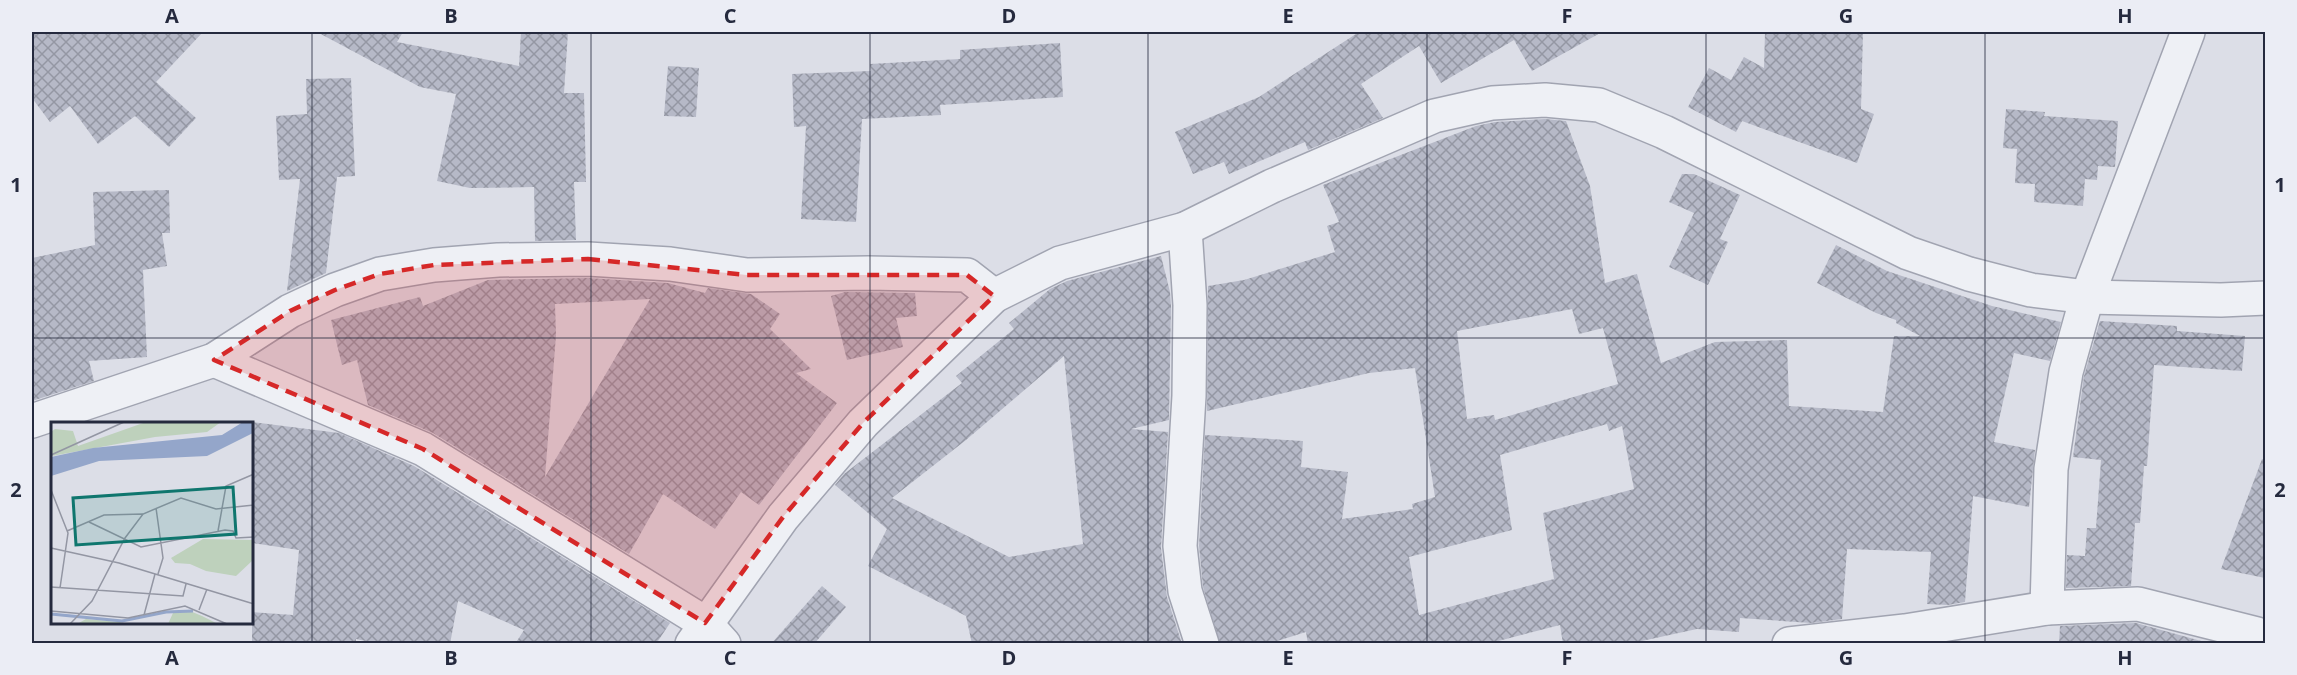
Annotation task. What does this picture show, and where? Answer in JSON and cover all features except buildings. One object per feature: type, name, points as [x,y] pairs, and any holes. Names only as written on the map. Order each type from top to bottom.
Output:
[{"type":"street","points":[[2047,608],[2051,469],[2066,372],[2087,297],[2188,32]]},
{"type":"street","points":[[214,360],[423,450],[707,637],[783,517],[863,423],[994,296],[1060,263],[1185,229],[1272,186],[1434,116],[1492,103],[1545,100],[1599,105],[1642,123],[1908,254],[1969,274],[2031,290],[2087,297],[2221,300],[2265,298]]},
{"type":"street","points":[[1185,229],[1190,316],[1189,396],[1180,546],[1185,591],[1202,644]]},
{"type":"street","points":[[32,421],[214,360],[290,311],[335,290],[380,274],[456,263],[588,259],[670,264],[747,275],[868,273],[967,275],[994,296]]},
{"type":"street","points":[[1789,644],[1905,631],[2047,608],[2139,604],[2256,634],[2256,644]]},
{"type":"highlighted area","points":[[588,259],[747,275],[967,275],[994,296],[863,423],[783,517],[705,623],[423,449],[214,360],[290,311],[335,290],[380,274],[434,265]]}]
